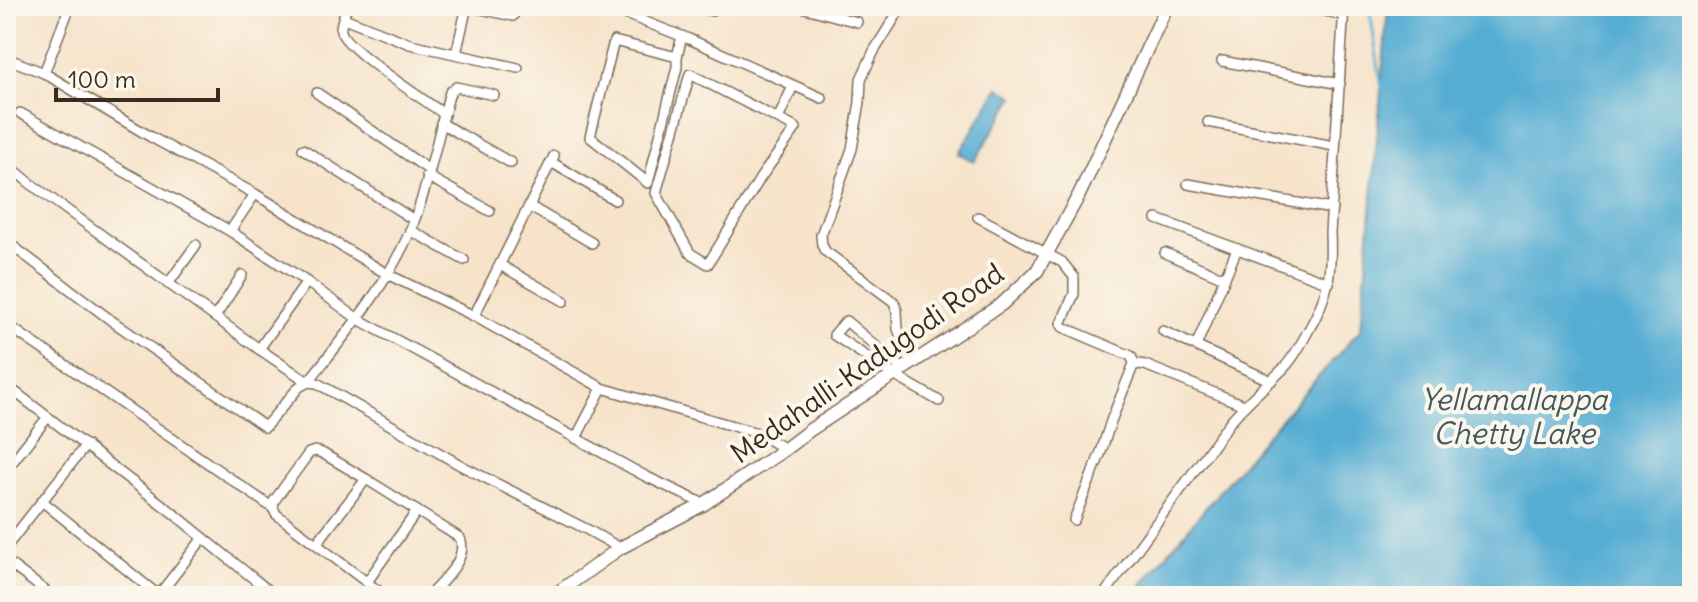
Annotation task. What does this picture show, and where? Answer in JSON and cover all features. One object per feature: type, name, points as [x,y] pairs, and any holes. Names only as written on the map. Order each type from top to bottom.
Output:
[{"type":"street","points":[[44,73],[70,6]]},
{"type":"street","points":[[347,6],[341,29],[358,51],[442,118],[511,163]]},
{"type":"street","points":[[456,54],[467,6],[513,16]]},
{"type":"street","points":[[605,6],[682,36],[822,98]]},
{"type":"street","points":[[690,6],[712,11]]},
{"type":"street","points":[[798,6],[857,22]]},
{"type":"street","points":[[902,6],[861,79],[852,149],[821,235],[825,251],[894,302],[902,369]]},
{"type":"street","name":"Medahalli-Kadugodi Road","points":[[553,596],[620,548],[704,504],[1002,304],[1037,271],[1079,195],[1167,6]]},
{"type":"street","points":[[1103,596],[1244,405],[1296,353],[1321,308],[1332,262],[1330,233],[1343,11],[1303,6]]},
{"type":"street","points":[[344,18],[410,44],[518,68]]},
{"type":"street","points":[[677,57],[614,41],[590,137],[648,183],[682,36]]},
{"type":"street","points":[[6,58],[44,73],[387,274],[474,316],[602,388],[757,433],[785,449]]},
{"type":"street","points":[[1222,61],[1340,84]]},
{"type":"street","points":[[690,74],[778,119],[796,128],[761,177],[708,264],[690,253],[656,193],[690,74]]},
{"type":"street","points":[[778,119],[793,86]]},
{"type":"street","points":[[6,241],[112,321],[265,427],[299,387],[308,382],[358,319],[387,274],[412,225],[450,92],[456,87],[494,95]]},
{"type":"street","points":[[317,93],[428,173],[490,211]]},
{"type":"street","points":[[20,113],[230,231],[358,319],[645,476],[704,504]]},
{"type":"street","points":[[1208,122],[1334,146]]},
{"type":"street","points":[[303,149],[464,260]]},
{"type":"street","points":[[474,316],[553,159],[615,200]]},
{"type":"street","points":[[6,163],[168,284],[308,382],[317,383],[462,466],[620,548]]},
{"type":"street","points":[[1188,184],[1332,209]]},
{"type":"street","points":[[230,231],[255,194]]},
{"type":"street","points":[[529,206],[592,243]]},
{"type":"street","points":[[978,217],[1062,262],[1074,277],[1074,294],[1061,324],[1063,327],[1131,356],[1135,365]]},
{"type":"street","points":[[1157,219],[1329,283]]},
{"type":"street","points":[[168,284],[196,245]]},
{"type":"street","points":[[1196,346],[1237,249]]},
{"type":"street","points":[[1165,253],[1224,278]]},
{"type":"street","points":[[500,265],[564,301]]},
{"type":"street","points":[[215,317],[242,275]]},
{"type":"street","points":[[259,349],[307,282]]},
{"type":"street","points":[[902,369],[834,335],[846,321],[902,369],[939,401]]},
{"type":"street","points":[[6,324],[273,508],[276,514],[385,596]]},
{"type":"street","points":[[1163,331],[1271,381]]},
{"type":"street","points":[[1135,365],[1145,365],[1244,405]]},
{"type":"street","points":[[1074,520],[1135,365]]},
{"type":"street","points":[[7,387],[86,445],[275,596]]},
{"type":"street","points":[[576,438],[602,388]]},
{"type":"street","points":[[6,470],[47,418]]},
{"type":"street","points":[[6,547],[86,445]]},
{"type":"street","points":[[273,508],[274,501],[309,453],[322,453],[460,538],[462,552],[457,562],[429,596]]},
{"type":"street","points":[[317,543],[366,479]]},
{"type":"street","points":[[42,501],[158,596],[203,538]]},
{"type":"street","points":[[367,582],[417,511]]},
{"type":"street","points":[[6,561],[52,596]]},
{"type":"water","name":"Yellamallappa Chetty Lake","points":[[1388,6],[1692,6],[1692,596],[1132,596],[1265,437],[1361,329]]},
{"type":"water","points":[[999,87],[1014,97],[974,162],[959,153]]},
{"type":"waterway","points":[[1369,6],[1382,89]]}]
